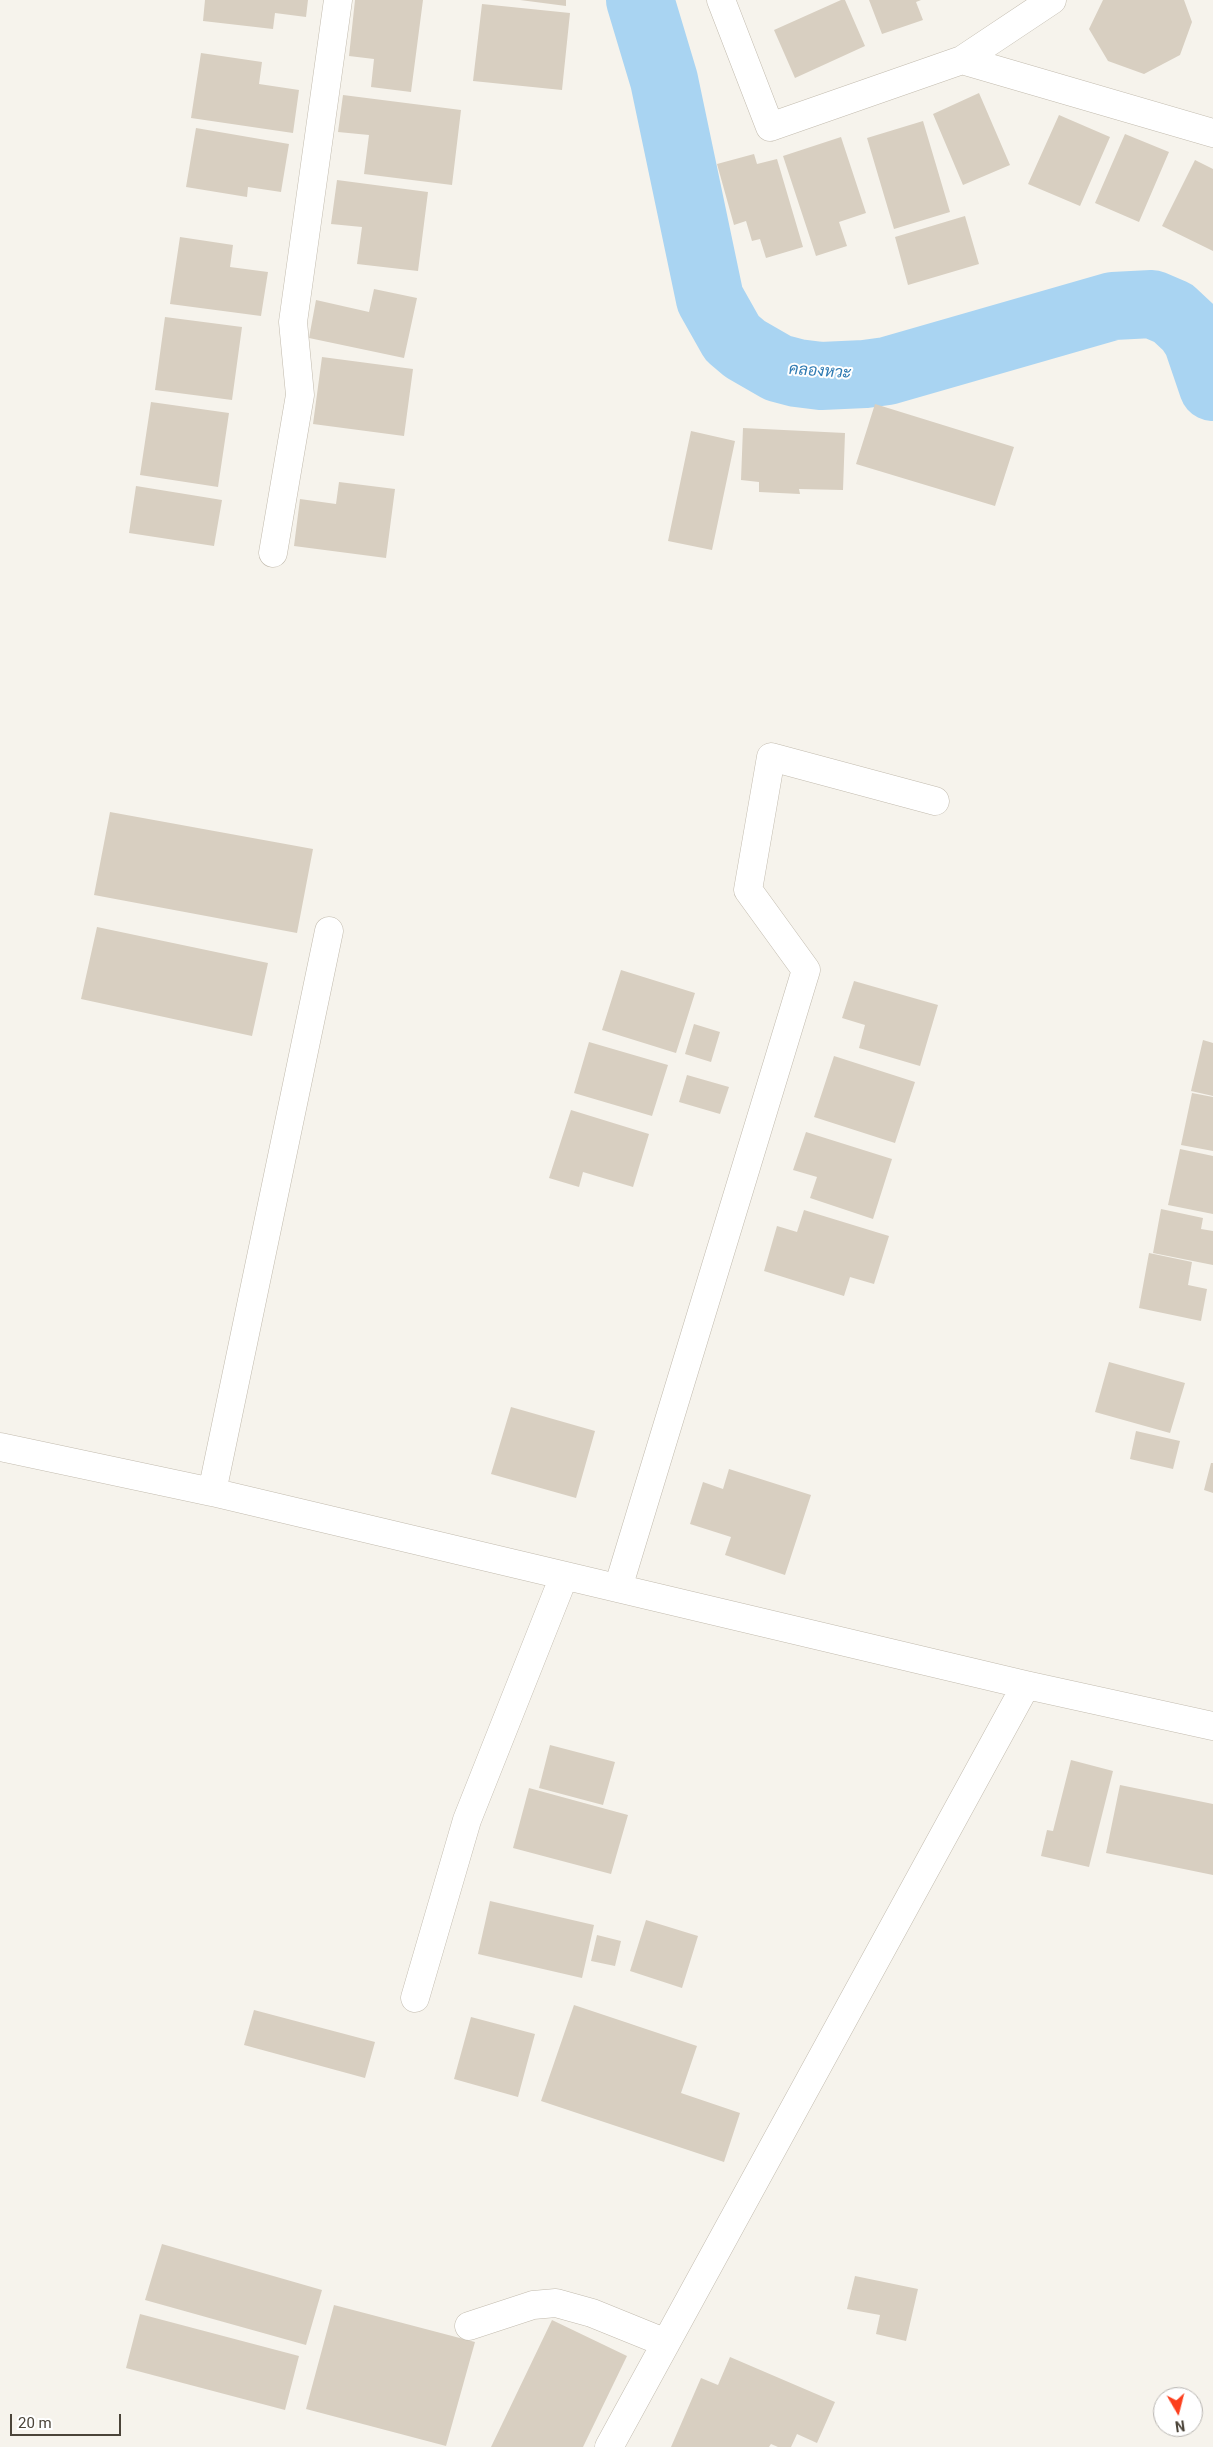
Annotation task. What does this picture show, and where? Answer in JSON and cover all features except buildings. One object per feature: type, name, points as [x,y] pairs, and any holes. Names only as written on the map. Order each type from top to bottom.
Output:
[{"type":"street","points":[[273,553],[300,395],[293,322],[338,0]]},
{"type":"street","points":[[721,0],[770,127],[962,60],[1052,0]]},
{"type":"street","points":[[962,60],[1213,133]]},
{"type":"street","points":[[618,1588],[806,970],[748,890],[771,757],[935,801]]},
{"type":"street","points":[[212,1492],[329,931]]},
{"type":"street","points":[[0,1446],[212,1492],[1026,1685],[1213,1726]]},
{"type":"street","points":[[414,1998],[467,1820],[564,1576]]},
{"type":"street","points":[[609,2447],[1026,1685]]},
{"type":"street","points":[[469,2326],[533,2305],[556,2303],[592,2313],[666,2343]]},
{"type":"waterway","name":"คลองหวะ","points":[[640,0],[664,80],[710,299],[732,338],[745,349],[778,368],[797,373],[821,376],[865,374],[887,371],[1113,306],[1152,304],[1173,313],[1189,328],[1197,340],[1213,387]]}]
